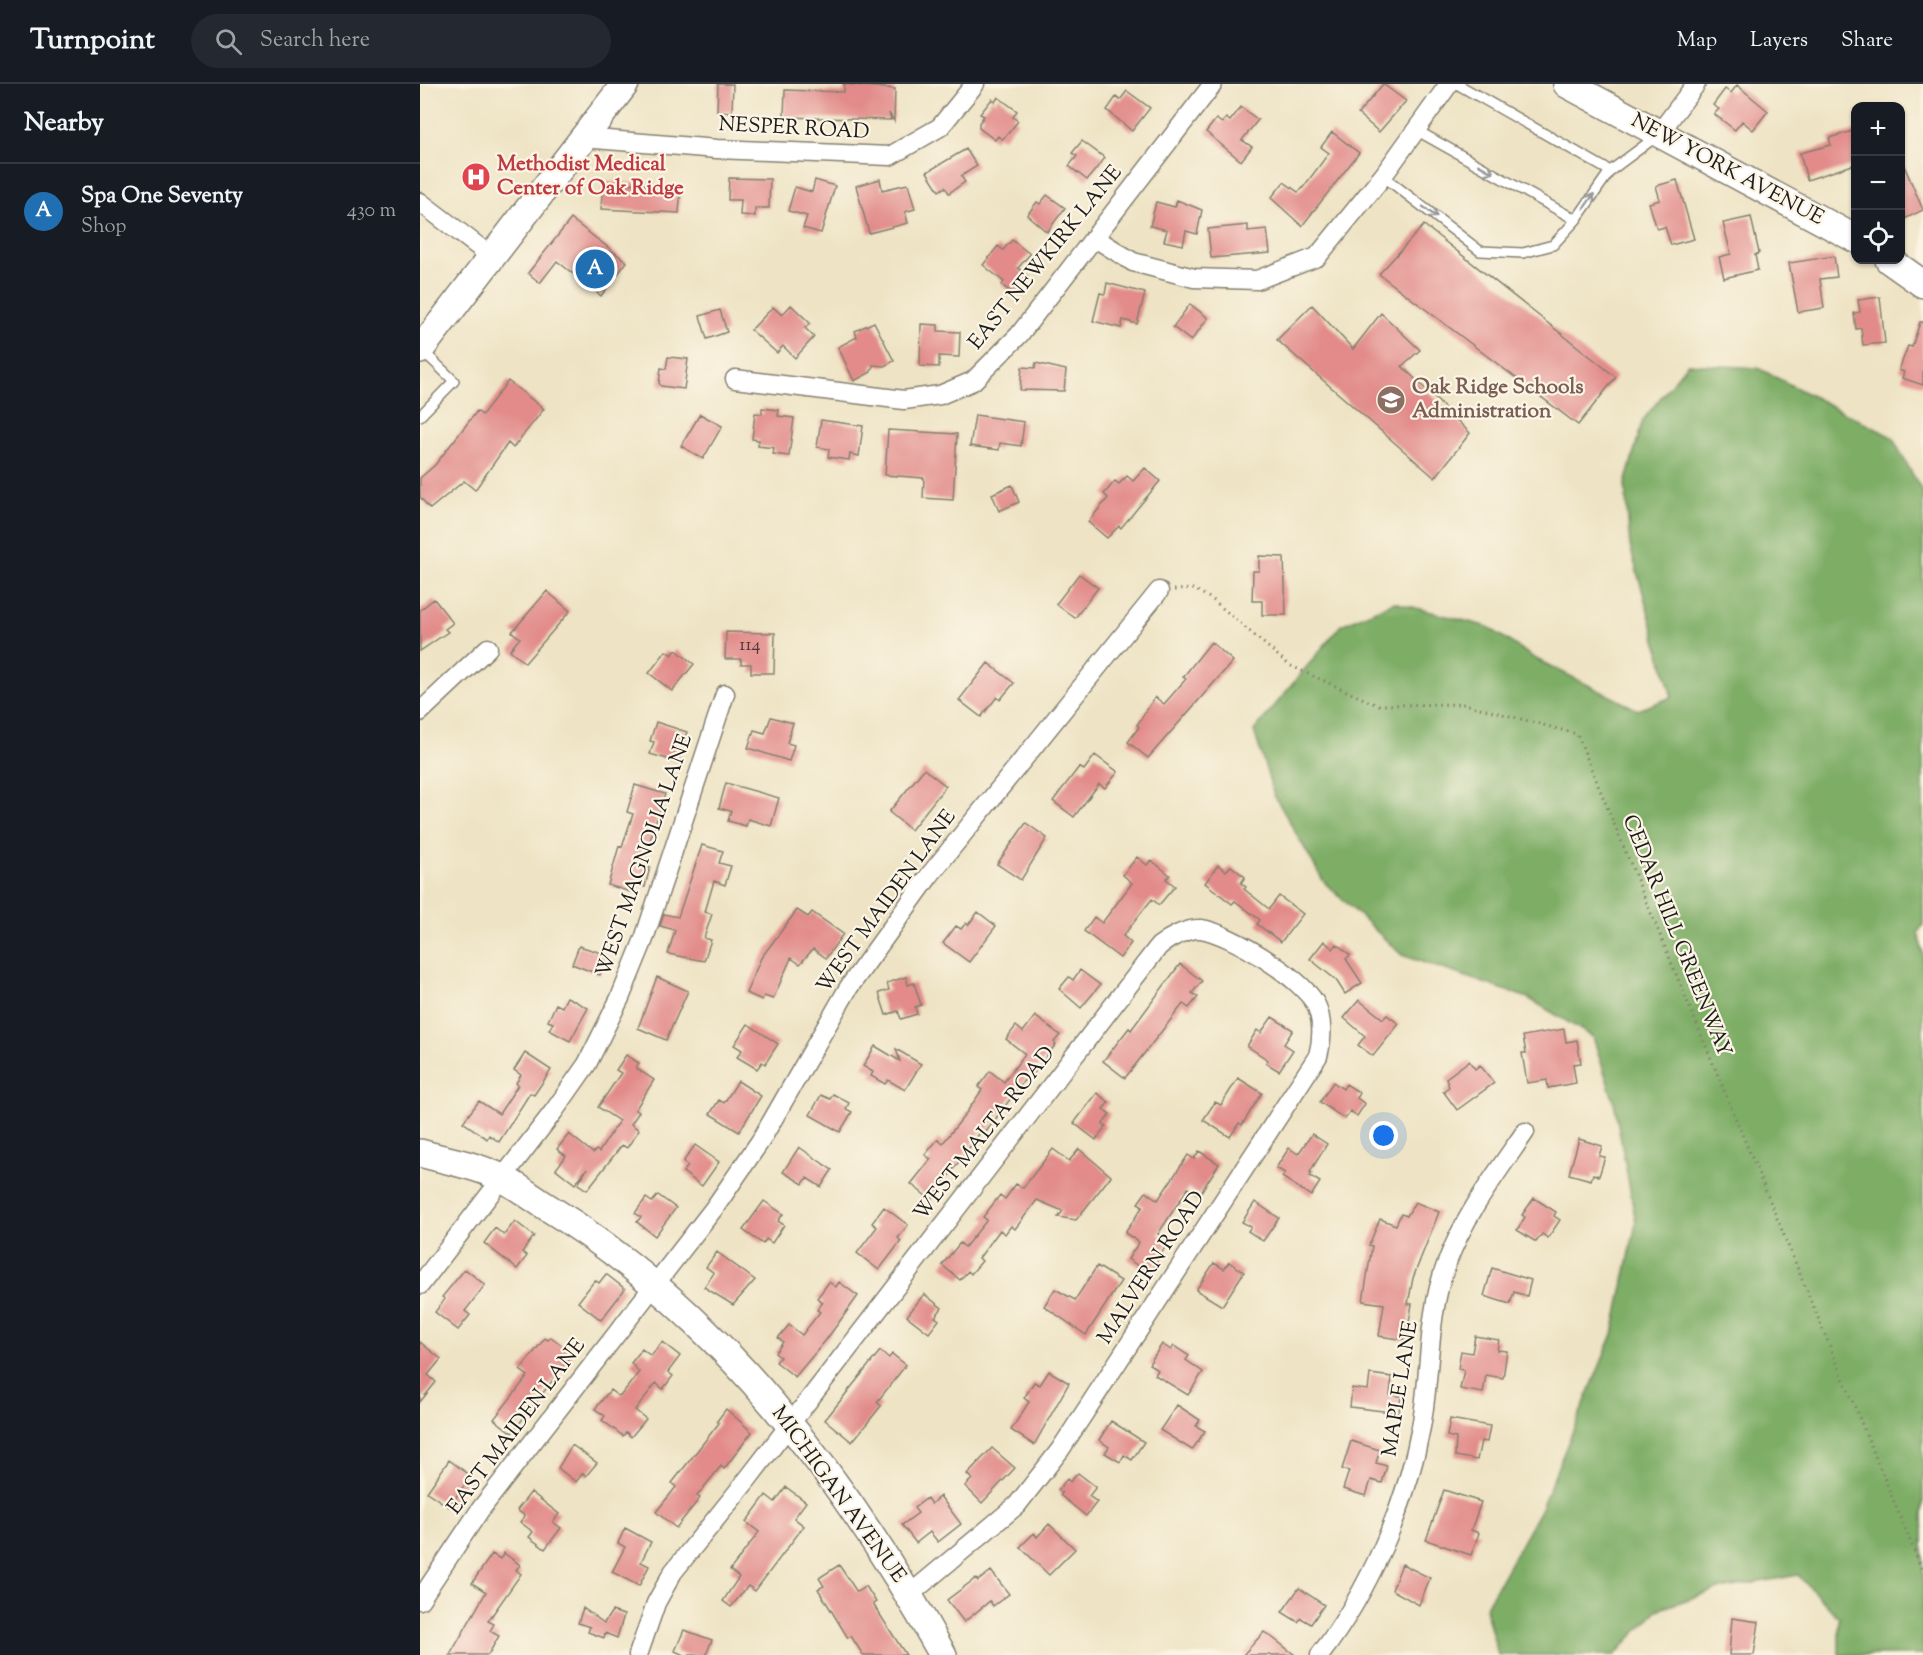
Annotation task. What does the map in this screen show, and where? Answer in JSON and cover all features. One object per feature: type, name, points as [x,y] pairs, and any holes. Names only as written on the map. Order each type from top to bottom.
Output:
[{"type":"street","points":[[420,349],[625,84]]},
{"type":"street","name":"NESPER ROAD","points":[[583,138],[741,150],[890,156],[940,127],[975,84]]},
{"type":"street","name":"EAST NEWKIRK LANE","points":[[735,379],[904,400],[940,395],[973,381],[1011,342],[1095,238],[1213,84]]},
{"type":"street","points":[[1095,238],[1133,262],[1194,278],[1257,280],[1317,257],[1383,176],[1449,84]]},
{"type":"street","name":"NEW YORK AVENUE","points":[[1567,84],[1658,135],[1716,163],[1851,236]]},
{"type":"street","points":[[1658,135],[1695,84]]},
{"type":"street","points":[[420,202],[492,257]]},
{"type":"street","points":[[1895,264],[1923,284]]},
{"type":"street","name":"WEST MAIDEN LANE","points":[[655,1286],[715,1207],[761,1140],[849,987],[929,876],[1159,591]]},
{"type":"street","points":[[420,712],[488,648]]},
{"type":"street","name":"WEST MAGNOLIA LANE","points":[[420,1285],[587,1064],[620,998],[669,869],[725,694]]},
{"type":"street","name":"WEST MALTA ROAD","points":[[638,1655],[656,1603],[673,1572],[1159,946],[1174,936],[1198,929],[1222,934],[1245,945]]},
{"type":"street","name":"MALVERN ROAD","points":[[909,1595],[992,1527],[1028,1492],[1065,1442],[1317,1056],[1322,1039],[1317,1006],[1301,988],[1245,945]]},
{"type":"street","name":"MAPLE LANE","points":[[1320,1655],[1336,1635],[1361,1592],[1411,1471],[1421,1427],[1437,1303],[1445,1266],[1465,1222],[1525,1132]]},
{"type":"street","name":"MICHIGAN AVENUE","points":[[420,1154],[465,1163],[503,1178],[592,1236],[688,1314],[790,1423],[871,1533],[943,1655]]},
{"type":"street","name":"EAST MAIDEN LANE","points":[[420,1600],[480,1510],[655,1286]]},
{"type":"lane","points":[[1457,84],[1610,171]]},
{"type":"lane","points":[[1416,130],[1576,220]]},
{"type":"lane","points":[[1383,176],[1480,251],[1523,253],[1553,245],[1576,220],[1610,171],[1658,135]]},
{"type":"lane","points":[[420,349],[454,381],[420,416]]},
{"type":"path","name":"CEDAR HILL GREENWAY","points":[[1159,591],[1194,589],[1212,600],[1289,665],[1377,705],[1465,704],[1577,734],[1923,1572]]},
{"type":"green space","points":[[1687,364],[1758,368],[1892,437],[1923,493],[1923,925],[1918,932],[1923,954],[1923,1655],[1839,1655],[1839,1618],[1798,1575],[1715,1590],[1657,1610],[1615,1655],[1498,1655],[1485,1608],[1540,1510],[1613,1334],[1636,1223],[1614,1102],[1593,1037],[1528,998],[1402,955],[1324,882],[1274,795],[1254,731],[1341,625],[1394,602],[1488,627],[1534,658],[1638,710],[1672,697],[1630,546],[1625,484],[1643,420]]},
{"type":"building","points":[[718,84],[733,84],[732,112],[717,111]]},
{"type":"building","points":[[844,84],[895,89],[894,121],[889,113],[891,120],[784,117],[785,90],[844,92]]},
{"type":"building","points":[[1383,84],[1406,101],[1379,132],[1358,114]]},
{"type":"building","points":[[1737,85],[1768,111],[1753,130],[1742,121],[1735,130],[1714,114],[1719,109],[1713,105],[1725,89],[1731,93]]},
{"type":"building","points":[[1127,91],[1150,108],[1132,131],[1107,110],[1116,97],[1120,100]]},
{"type":"building","points":[[998,97],[1017,111],[1013,117],[1018,121],[1006,136],[1002,139],[998,136],[995,140],[979,128],[979,123],[984,116],[980,114],[992,99],[995,102]]},
{"type":"building","points":[[1241,107],[1258,120],[1242,140],[1252,147],[1241,161],[1206,132],[1216,119],[1222,123],[1226,118],[1230,121]]},
{"type":"building","points":[[1851,131],[1851,166],[1807,180],[1800,153],[1831,145],[1829,138]]},
{"type":"building","points":[[1332,132],[1359,153],[1302,226],[1271,198],[1284,182],[1298,192],[1302,189],[1329,153],[1321,147]]},
{"type":"building","points":[[1082,141],[1105,158],[1087,180],[1069,166],[1077,156],[1072,153]]},
{"type":"building","points":[[966,149],[977,166],[961,176],[965,182],[949,193],[945,187],[939,191],[927,172]]},
{"type":"building","points":[[1905,168],[1923,210],[1905,219]]},
{"type":"building","points":[[729,178],[770,179],[769,208],[755,208],[755,216],[740,215],[741,200],[728,200]]},
{"type":"building","points":[[880,179],[882,190],[908,184],[915,209],[905,212],[908,223],[869,233],[856,186]]},
{"type":"building","points":[[815,180],[835,186],[821,233],[803,228],[807,216],[788,211],[795,187],[812,192]]},
{"type":"building","points":[[1677,180],[1694,239],[1671,245],[1665,227],[1657,229],[1649,203],[1660,200],[1656,186]]},
{"type":"building","points":[[603,182],[681,186],[679,213],[601,209]]},
{"type":"building","points":[[1047,195],[1065,208],[1047,232],[1027,215],[1037,202],[1040,204]]},
{"type":"building","points":[[1177,200],[1202,210],[1197,234],[1186,231],[1183,245],[1164,241],[1167,230],[1150,226],[1156,202],[1175,207]]},
{"type":"building","points":[[1751,217],[1759,253],[1755,255],[1758,270],[1724,278],[1719,257],[1731,254],[1723,223]]},
{"type":"building","points":[[571,219],[627,262],[601,296],[557,261],[540,283],[528,273]]},
{"type":"building","points":[[1248,225],[1248,231],[1267,229],[1270,253],[1211,258],[1208,229]]},
{"type":"building","points":[[1424,225],[1616,377],[1578,425],[1379,274]]},
{"type":"building","points":[[1012,240],[1030,254],[1018,268],[1028,276],[1013,294],[1002,285],[1004,282],[983,265],[998,246],[1003,250]]},
{"type":"building","points":[[1834,256],[1837,277],[1820,279],[1824,308],[1798,312],[1789,263]]},
{"type":"building","points":[[1107,283],[1145,293],[1137,324],[1123,320],[1121,328],[1093,321],[1100,293],[1105,294]]},
{"type":"building","points":[[1880,297],[1885,343],[1863,345],[1861,328],[1856,329],[1854,313],[1860,312],[1858,300]]},
{"type":"building","points":[[1190,304],[1208,318],[1191,341],[1173,327]]},
{"type":"building","points":[[791,305],[810,323],[805,328],[814,337],[795,358],[783,346],[777,353],[751,330],[773,307],[782,315]]},
{"type":"building","name":"Oak Ridge Schools Administration","points":[[1312,305],[1353,349],[1381,313],[1420,350],[1402,366],[1470,433],[1435,478],[1277,340]]},
{"type":"building","points":[[720,310],[727,332],[707,339],[700,316]]},
{"type":"building","points":[[874,322],[894,361],[884,366],[873,365],[871,372],[854,381],[838,347],[857,337],[855,331]]},
{"type":"building","points":[[1920,322],[1923,322],[1923,385],[1902,378],[1904,372],[1899,370],[1908,346],[1912,347]]},
{"type":"building","points":[[921,324],[938,325],[938,331],[960,332],[959,357],[939,356],[939,367],[920,366]]},
{"type":"building","points":[[668,357],[688,359],[684,389],[661,386],[659,383],[661,368],[666,369]]},
{"type":"building","points":[[1036,363],[1066,370],[1064,391],[1020,390],[1022,367],[1035,368]]},
{"type":"building","points":[[508,381],[544,409],[513,448],[508,443],[475,490],[464,481],[430,509],[420,497],[420,478],[435,465],[477,411],[482,415]]},
{"type":"building","points":[[762,408],[779,410],[778,416],[794,418],[789,456],[773,454],[774,448],[758,446],[759,440],[752,439],[755,413],[762,414]]},
{"type":"building","points":[[700,414],[722,426],[703,459],[681,446]]},
{"type":"building","points":[[975,415],[1024,422],[1021,446],[1000,443],[999,450],[970,446]]},
{"type":"building","points":[[821,420],[863,426],[859,456],[850,454],[849,460],[828,457],[829,449],[817,447]]},
{"type":"building","points":[[888,430],[957,434],[953,500],[923,498],[924,478],[885,475]]},
{"type":"building","points":[[1145,468],[1160,481],[1121,528],[1119,526],[1107,538],[1088,522],[1108,498],[1104,494],[1115,481],[1119,484],[1127,476],[1133,481]]},
{"type":"building","points":[[1012,485],[1019,502],[999,511],[992,494]]},
{"type":"building","points":[[1259,556],[1284,557],[1286,615],[1262,615],[1262,601],[1252,601],[1253,571],[1259,571]]},
{"type":"building","points":[[1079,574],[1098,588],[1075,618],[1056,604]]},
{"type":"building","points":[[547,591],[570,611],[525,663],[510,650],[520,638],[512,632]]},
{"type":"building","points":[[434,599],[453,623],[445,629],[448,632],[420,651],[420,610]]},
{"type":"building","points":[[726,632],[775,633],[774,673],[751,673],[751,664],[741,664],[741,659],[725,659]]},
{"type":"building","points":[[1211,642],[1233,661],[1148,758],[1128,742],[1139,727],[1137,725],[1155,697],[1164,704],[1186,679],[1183,677]]},
{"type":"building","points":[[676,650],[694,664],[672,691],[649,673],[666,651],[672,655]]},
{"type":"building","points":[[988,663],[1014,683],[1000,700],[997,697],[981,717],[959,700]]},
{"type":"building","points":[[771,717],[793,723],[787,743],[794,745],[789,761],[748,748],[754,730],[765,733]]},
{"type":"building","points":[[656,722],[687,732],[678,762],[650,754],[654,742],[650,741]]},
{"type":"building","points":[[1095,755],[1118,772],[1105,788],[1099,784],[1074,817],[1053,801],[1079,767],[1084,770]]},
{"type":"building","points":[[924,769],[946,786],[911,830],[889,812]]},
{"type":"building","points":[[726,783],[779,798],[771,826],[748,819],[746,826],[728,821],[731,811],[719,808]]},
{"type":"building","points":[[635,785],[665,794],[642,865],[650,867],[645,887],[633,884],[631,892],[608,885],[619,846],[622,847],[633,814],[627,812]]},
{"type":"building","points":[[1026,823],[1047,838],[1021,880],[997,864]]},
{"type":"building","points":[[702,845],[723,851],[719,863],[731,866],[725,885],[714,881],[705,912],[712,914],[704,938],[711,940],[704,961],[668,954],[675,930],[660,926],[664,914],[678,917]]},
{"type":"building","points":[[1137,857],[1147,865],[1151,860],[1170,875],[1166,879],[1175,886],[1159,905],[1152,899],[1123,936],[1131,943],[1120,958],[1084,931],[1094,917],[1102,923],[1132,883],[1123,875]]},
{"type":"building","points":[[1218,865],[1226,871],[1231,866],[1245,877],[1241,883],[1246,887],[1244,889],[1269,909],[1279,896],[1303,914],[1281,942],[1257,924],[1260,920],[1235,901],[1232,904],[1205,883]]},
{"type":"building","points":[[797,910],[808,917],[812,912],[843,934],[826,958],[813,949],[800,964],[791,958],[773,999],[764,996],[762,1000],[746,993],[761,958]]},
{"type":"building","points":[[978,912],[996,926],[969,962],[943,943],[956,926],[961,929],[966,923],[968,925]]},
{"type":"building","points":[[1324,941],[1333,949],[1337,944],[1350,955],[1346,959],[1362,983],[1345,994],[1336,980],[1310,959]]},
{"type":"building","points":[[579,946],[608,955],[600,975],[572,964]]},
{"type":"building","points":[[1180,964],[1202,981],[1192,993],[1198,997],[1189,1008],[1183,1004],[1125,1078],[1103,1061],[1129,1028],[1131,1030]]},
{"type":"building","points":[[1080,970],[1100,985],[1081,1008],[1059,989],[1069,977],[1073,980]]},
{"type":"building","points":[[657,977],[688,991],[666,1040],[638,1028]]},
{"type":"building","points":[[906,977],[908,985],[914,983],[921,1005],[915,1007],[917,1014],[901,1019],[898,1011],[886,1015],[879,993],[889,990],[887,983]]},
{"type":"building","points":[[567,997],[588,1008],[570,1041],[549,1030],[553,1023],[548,1021],[556,1004],[562,1007]]},
{"type":"building","points":[[1359,1000],[1383,1019],[1387,1015],[1399,1024],[1373,1056],[1358,1045],[1365,1036],[1344,1018]]},
{"type":"building","points":[[1035,1016],[1060,1035],[1054,1042],[1056,1044],[1031,1077],[1028,1075],[985,1133],[982,1130],[931,1200],[911,1184],[931,1159],[925,1155],[938,1139],[943,1143],[964,1116],[982,1090],[978,1087],[990,1071],[1004,1082],[1025,1054],[1006,1039],[1016,1026],[1023,1032]]},
{"type":"building","points":[[1272,1017],[1293,1030],[1284,1044],[1293,1050],[1279,1071],[1266,1063],[1268,1060],[1247,1046],[1257,1030],[1261,1033]]},
{"type":"building","points":[[748,1024],[778,1044],[765,1064],[762,1062],[757,1069],[737,1057],[742,1050],[734,1045]]},
{"type":"building","points":[[1564,1029],[1566,1042],[1577,1040],[1581,1063],[1573,1064],[1576,1083],[1548,1088],[1547,1080],[1527,1083],[1522,1053],[1526,1053],[1523,1036]]},
{"type":"building","points":[[875,1046],[900,1061],[896,1049],[921,1064],[905,1090],[888,1080],[885,1084],[871,1076],[873,1072],[863,1066]]},
{"type":"building","points":[[525,1053],[551,1070],[534,1095],[530,1093],[499,1142],[489,1135],[487,1139],[463,1122],[479,1101],[499,1114],[518,1085],[516,1083],[521,1075],[514,1070]]},
{"type":"building","points":[[626,1055],[639,1063],[636,1068],[654,1080],[635,1110],[639,1112],[631,1124],[639,1130],[627,1148],[622,1145],[587,1190],[578,1184],[587,1169],[575,1184],[556,1169],[566,1156],[557,1149],[569,1134],[593,1153],[596,1150],[599,1152],[619,1121],[598,1107],[621,1073],[616,1070]]},
{"type":"building","points":[[1469,1061],[1475,1069],[1480,1065],[1494,1083],[1457,1110],[1443,1091],[1449,1087],[1446,1078]]},
{"type":"building","points":[[1238,1078],[1262,1093],[1242,1125],[1239,1123],[1230,1137],[1203,1120],[1215,1102],[1221,1105]]},
{"type":"building","points":[[738,1081],[761,1096],[739,1132],[710,1114],[719,1100],[724,1103]]},
{"type":"building","points":[[1333,1082],[1343,1089],[1346,1084],[1360,1093],[1357,1098],[1365,1104],[1357,1116],[1350,1111],[1345,1119],[1320,1102]]},
{"type":"building","points":[[1097,1093],[1109,1102],[1103,1109],[1110,1114],[1103,1124],[1106,1126],[1096,1140],[1074,1123]]},
{"type":"building","points":[[833,1094],[849,1103],[846,1109],[852,1112],[840,1132],[810,1115],[821,1095],[830,1099]]},
{"type":"building","points":[[1312,1134],[1327,1144],[1310,1172],[1312,1173],[1310,1176],[1320,1182],[1311,1196],[1282,1177],[1285,1173],[1276,1168],[1289,1148],[1298,1154]]},
{"type":"building","points":[[1579,1139],[1602,1146],[1599,1156],[1605,1157],[1599,1176],[1593,1174],[1591,1180],[1569,1174]]},
{"type":"building","points":[[695,1145],[719,1162],[702,1186],[683,1172],[688,1166],[683,1162]]},
{"type":"building","points":[[799,1147],[832,1170],[821,1187],[807,1178],[803,1184],[783,1172]]},
{"type":"building","points":[[1053,1149],[1069,1161],[1079,1149],[1111,1176],[1076,1220],[1058,1217],[1063,1211],[1037,1200],[1015,1229],[1011,1226],[1005,1234],[1000,1230],[979,1258],[982,1261],[971,1274],[968,1271],[960,1280],[942,1265],[960,1243],[965,1247],[987,1220],[983,1217],[1000,1195],[1005,1199],[1016,1184],[1023,1188]]},
{"type":"building","points":[[1199,1151],[1219,1164],[1199,1195],[1188,1188],[1158,1234],[1169,1240],[1150,1274],[1128,1259],[1139,1242],[1125,1233],[1143,1206],[1138,1203],[1146,1192],[1158,1200],[1188,1155],[1194,1159]]},
{"type":"building","points":[[658,1195],[676,1208],[655,1236],[637,1222],[641,1217],[635,1213],[646,1198],[652,1202]]},
{"type":"building","points":[[1534,1198],[1556,1212],[1554,1216],[1560,1220],[1548,1238],[1542,1234],[1536,1242],[1517,1230],[1525,1217],[1522,1215]]},
{"type":"building","points":[[764,1201],[783,1214],[778,1221],[784,1225],[772,1243],[766,1239],[763,1244],[743,1230]]},
{"type":"building","points":[[1255,1202],[1279,1218],[1263,1241],[1248,1231],[1251,1227],[1242,1222]]},
{"type":"building","points":[[1415,1202],[1439,1212],[1413,1278],[1408,1304],[1412,1304],[1406,1340],[1379,1336],[1384,1304],[1363,1301],[1372,1246],[1369,1245],[1380,1219],[1396,1225],[1401,1214],[1407,1216]]},
{"type":"building","points":[[884,1207],[908,1225],[898,1238],[901,1241],[879,1270],[857,1253],[877,1227],[872,1223]]},
{"type":"building","points":[[515,1221],[534,1236],[522,1252],[527,1256],[517,1269],[484,1243],[495,1228],[504,1235]]},
{"type":"building","points":[[717,1252],[755,1280],[733,1305],[704,1287],[714,1273],[706,1267]]},
{"type":"building","points":[[1229,1262],[1244,1272],[1222,1306],[1196,1290],[1214,1263],[1224,1269]]},
{"type":"building","points":[[1097,1266],[1121,1281],[1086,1335],[1044,1306],[1055,1289],[1075,1300]]},
{"type":"building","points":[[1492,1268],[1531,1280],[1527,1296],[1514,1292],[1510,1304],[1484,1296]]},
{"type":"building","points":[[465,1269],[485,1285],[465,1311],[470,1315],[458,1330],[435,1312],[445,1299],[442,1297]]},
{"type":"building","points":[[606,1274],[625,1289],[601,1320],[578,1302],[595,1280],[599,1283]]},
{"type":"building","points":[[829,1282],[836,1287],[839,1282],[858,1296],[795,1377],[776,1362],[780,1357],[775,1353],[783,1342],[778,1338],[789,1325],[802,1335],[820,1312],[817,1310],[823,1302],[817,1298]]},
{"type":"building","points":[[924,1294],[942,1308],[935,1317],[939,1320],[929,1333],[907,1316]]},
{"type":"building","points":[[1475,1336],[1499,1340],[1497,1350],[1507,1351],[1503,1378],[1486,1375],[1483,1393],[1460,1389],[1464,1370],[1458,1369],[1461,1351],[1472,1353]]},
{"type":"building","points":[[551,1337],[573,1354],[512,1433],[494,1419],[528,1376],[520,1370],[545,1338],[548,1340]]},
{"type":"building","points":[[420,1342],[441,1359],[428,1375],[436,1382],[420,1402]]},
{"type":"building","points":[[662,1342],[680,1356],[668,1372],[673,1376],[663,1389],[656,1383],[635,1410],[646,1419],[631,1437],[626,1432],[623,1436],[602,1420],[605,1416],[595,1409],[610,1390],[618,1396],[622,1394],[639,1372],[631,1363],[642,1349],[651,1356]]},
{"type":"building","points":[[1162,1344],[1171,1350],[1174,1346],[1189,1356],[1186,1360],[1203,1372],[1188,1395],[1155,1375],[1158,1370],[1149,1364]]},
{"type":"building","points":[[880,1351],[889,1358],[892,1354],[906,1365],[877,1402],[881,1406],[852,1442],[825,1420]]},
{"type":"building","points":[[1049,1371],[1069,1383],[1034,1445],[1011,1430],[1029,1402],[1024,1398],[1034,1382],[1040,1385]]},
{"type":"building","points":[[1370,1374],[1392,1377],[1390,1395],[1401,1396],[1399,1413],[1350,1407],[1352,1388],[1368,1390]]},
{"type":"building","points":[[1177,1405],[1200,1420],[1196,1426],[1205,1431],[1192,1450],[1160,1430]]},
{"type":"building","points":[[726,1409],[752,1432],[724,1469],[721,1466],[697,1496],[700,1498],[676,1528],[656,1512],[676,1487],[672,1483],[719,1423],[717,1421]]},
{"type":"building","points":[[1450,1419],[1490,1426],[1487,1442],[1481,1441],[1477,1460],[1455,1456],[1456,1438],[1447,1436]]},
{"type":"building","points":[[1111,1421],[1144,1442],[1132,1460],[1124,1455],[1120,1462],[1105,1453],[1109,1447],[1099,1440]]},
{"type":"building","points":[[1351,1441],[1380,1450],[1376,1463],[1387,1466],[1382,1483],[1371,1480],[1366,1496],[1343,1489],[1349,1471],[1342,1469]]},
{"type":"building","points":[[572,1445],[597,1463],[586,1476],[583,1473],[576,1482],[558,1468]]},
{"type":"building","points":[[992,1448],[1015,1468],[982,1503],[965,1486],[972,1479],[967,1474]]},
{"type":"building","points":[[449,1460],[471,1476],[449,1507],[427,1492]]},
{"type":"building","points":[[1078,1473],[1096,1487],[1089,1496],[1097,1502],[1086,1516],[1060,1495],[1062,1493],[1058,1490],[1067,1479],[1070,1482]]},
{"type":"building","points":[[786,1487],[806,1502],[794,1518],[804,1526],[755,1591],[748,1586],[731,1607],[723,1601],[739,1577],[730,1570],[759,1532],[746,1522],[766,1495],[775,1502]]},
{"type":"building","points":[[1444,1490],[1481,1502],[1471,1530],[1479,1533],[1471,1555],[1426,1540]]},
{"type":"building","points":[[531,1492],[559,1514],[553,1522],[561,1528],[545,1549],[529,1537],[533,1532],[520,1522],[525,1516],[517,1510]]},
{"type":"building","points":[[940,1496],[961,1524],[938,1542],[930,1532],[916,1543],[902,1525],[918,1513],[914,1508],[927,1498],[931,1504]]},
{"type":"building","points":[[1049,1524],[1075,1549],[1049,1575],[1020,1547],[1034,1533],[1037,1537]]},
{"type":"building","points":[[625,1528],[651,1542],[641,1562],[649,1566],[639,1586],[612,1572],[625,1547],[618,1543]]},
{"type":"building","points":[[504,1553],[520,1565],[516,1570],[521,1574],[488,1621],[494,1624],[490,1631],[499,1636],[488,1655],[450,1655],[486,1592],[472,1583],[492,1554],[500,1559]]},
{"type":"building","points":[[1402,1564],[1430,1578],[1419,1605],[1392,1590]]},
{"type":"building","points":[[839,1565],[857,1592],[866,1586],[876,1602],[873,1604],[906,1655],[863,1655],[851,1636],[848,1638],[818,1589],[824,1586],[819,1578]]},
{"type":"building","points":[[991,1571],[1009,1594],[993,1606],[990,1601],[964,1622],[947,1600],[976,1578],[978,1581]]},
{"type":"building","points":[[1299,1588],[1324,1605],[1311,1624],[1301,1618],[1298,1622],[1282,1612]]},
{"type":"building","points":[[583,1608],[604,1623],[612,1611],[624,1615],[617,1638],[605,1633],[604,1638],[588,1632],[590,1627],[578,1623]]},
{"type":"building","points":[[1732,1618],[1759,1622],[1754,1655],[1729,1655]]},
{"type":"building","points":[[684,1630],[712,1640],[706,1655],[684,1655],[675,1651]]},
{"type":"building","points":[[1264,1632],[1273,1638],[1295,1655],[1243,1655]]},
{"type":"place","name":"Methodist Medical Center of Oak Ridge","points":[[476,177]]},
{"type":"place","name":"Spa One Seventy","points":[[595,269]]},
{"type":"place","name":"Oak Ridge Schools Administration","points":[[1391,400]]}]
